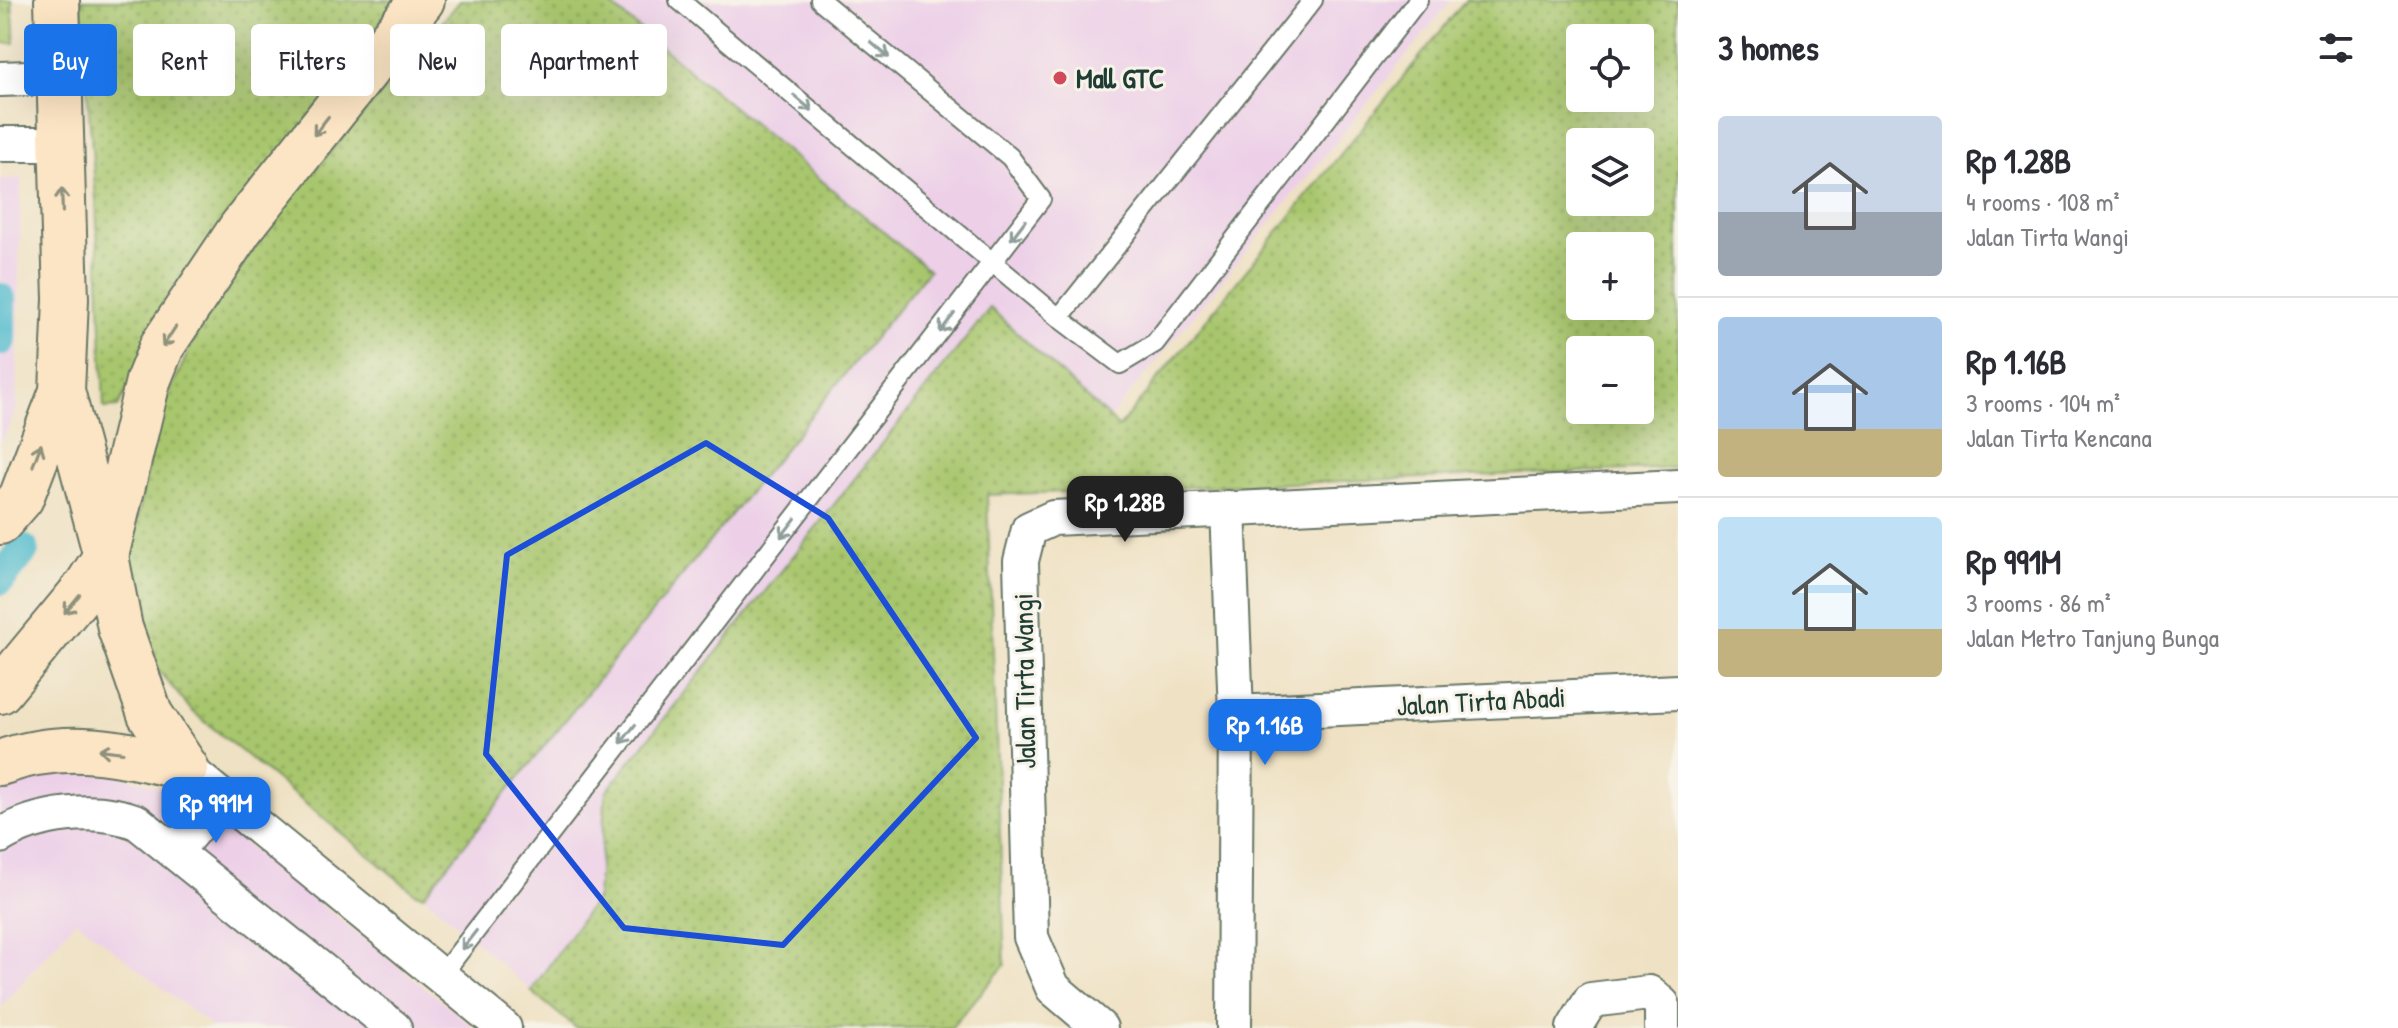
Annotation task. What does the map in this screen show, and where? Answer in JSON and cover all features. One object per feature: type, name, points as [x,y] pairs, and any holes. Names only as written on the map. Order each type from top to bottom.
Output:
[{"type":"main road","points":[[48,24],[57,0]]},
{"type":"main road","points":[[0,691],[86,587],[106,556],[148,381],[162,346],[241,228],[422,0]]},
{"type":"main road","points":[[28,96],[31,144],[66,299],[62,391],[106,556],[120,628],[143,696],[161,733],[186,768]]},
{"type":"main road","points":[[0,522],[21,498],[62,391]]},
{"type":"main road","points":[[0,763],[43,750],[102,749],[186,768]]},
{"type":"street","name":"Jalan Tirta Wangi","points":[[1100,1028],[1053,988],[1031,937],[1022,545],[1029,529],[1045,519],[1678,487]]},
{"type":"street","points":[[1228,508],[1236,713],[1234,1028]]},
{"type":"street","name":"Jalan Tirta Abadi","points":[[1236,713],[1678,692]]},
{"type":"street","points":[[186,768],[504,1028]]},
{"type":"street","points":[[176,850],[221,797]]},
{"type":"street","points":[[0,836],[22,826],[88,812],[137,822],[176,850],[394,1028]]},
{"type":"street","points":[[1574,1028],[1591,1000],[1649,993],[1662,1004],[1662,1028]]},
{"type":"lane","points":[[679,0],[995,261],[1059,318],[1120,364],[1155,343],[1418,0]]},
{"type":"lane","points":[[440,977],[1041,199],[1010,157],[820,0]]},
{"type":"lane","points":[[1059,318],[1313,0]]},
{"type":"highlighted area","points":[[706,443],[828,518],[976,738],[783,945],[624,928],[486,754],[507,555]]},
{"type":"shaded area","points":[[606,0],[1452,0],[1109,419],[990,308],[606,791],[597,897],[531,991],[424,895],[929,270],[667,51],[667,24],[635,24]]},
{"type":"shaded area","points":[[21,178],[16,410],[0,445],[0,179]]},
{"type":"shaded area","points":[[90,768],[144,782],[195,803],[475,1028],[213,1028],[76,920],[0,1008],[0,785],[27,776]]},
{"type":"green space","points":[[0,0],[12,0],[15,43],[0,43]]},
{"type":"green space","points":[[80,0],[395,0],[374,31],[374,24],[251,24],[251,96],[329,96],[118,407],[104,408],[96,199],[88,96],[117,96],[117,24],[82,24]]},
{"type":"green space","points":[[461,0],[605,0],[634,24],[501,24],[501,96],[667,96],[667,52],[929,270],[424,895],[415,893],[192,711],[147,657],[126,580],[156,423],[199,328],[278,213],[390,83],[390,96],[485,96],[485,24],[440,24]]},
{"type":"green space","points":[[1466,0],[1678,0],[1678,468],[987,495],[1005,965],[951,1028],[576,1028],[531,991],[597,897],[606,792],[990,308],[1119,427]]},
{"type":"waterway","points":[[0,299],[0,340]]},
{"type":"waterway","points":[[0,579],[23,550]]},
{"type":"place","name":"Mall GTC","points":[[1060,78]]}]
